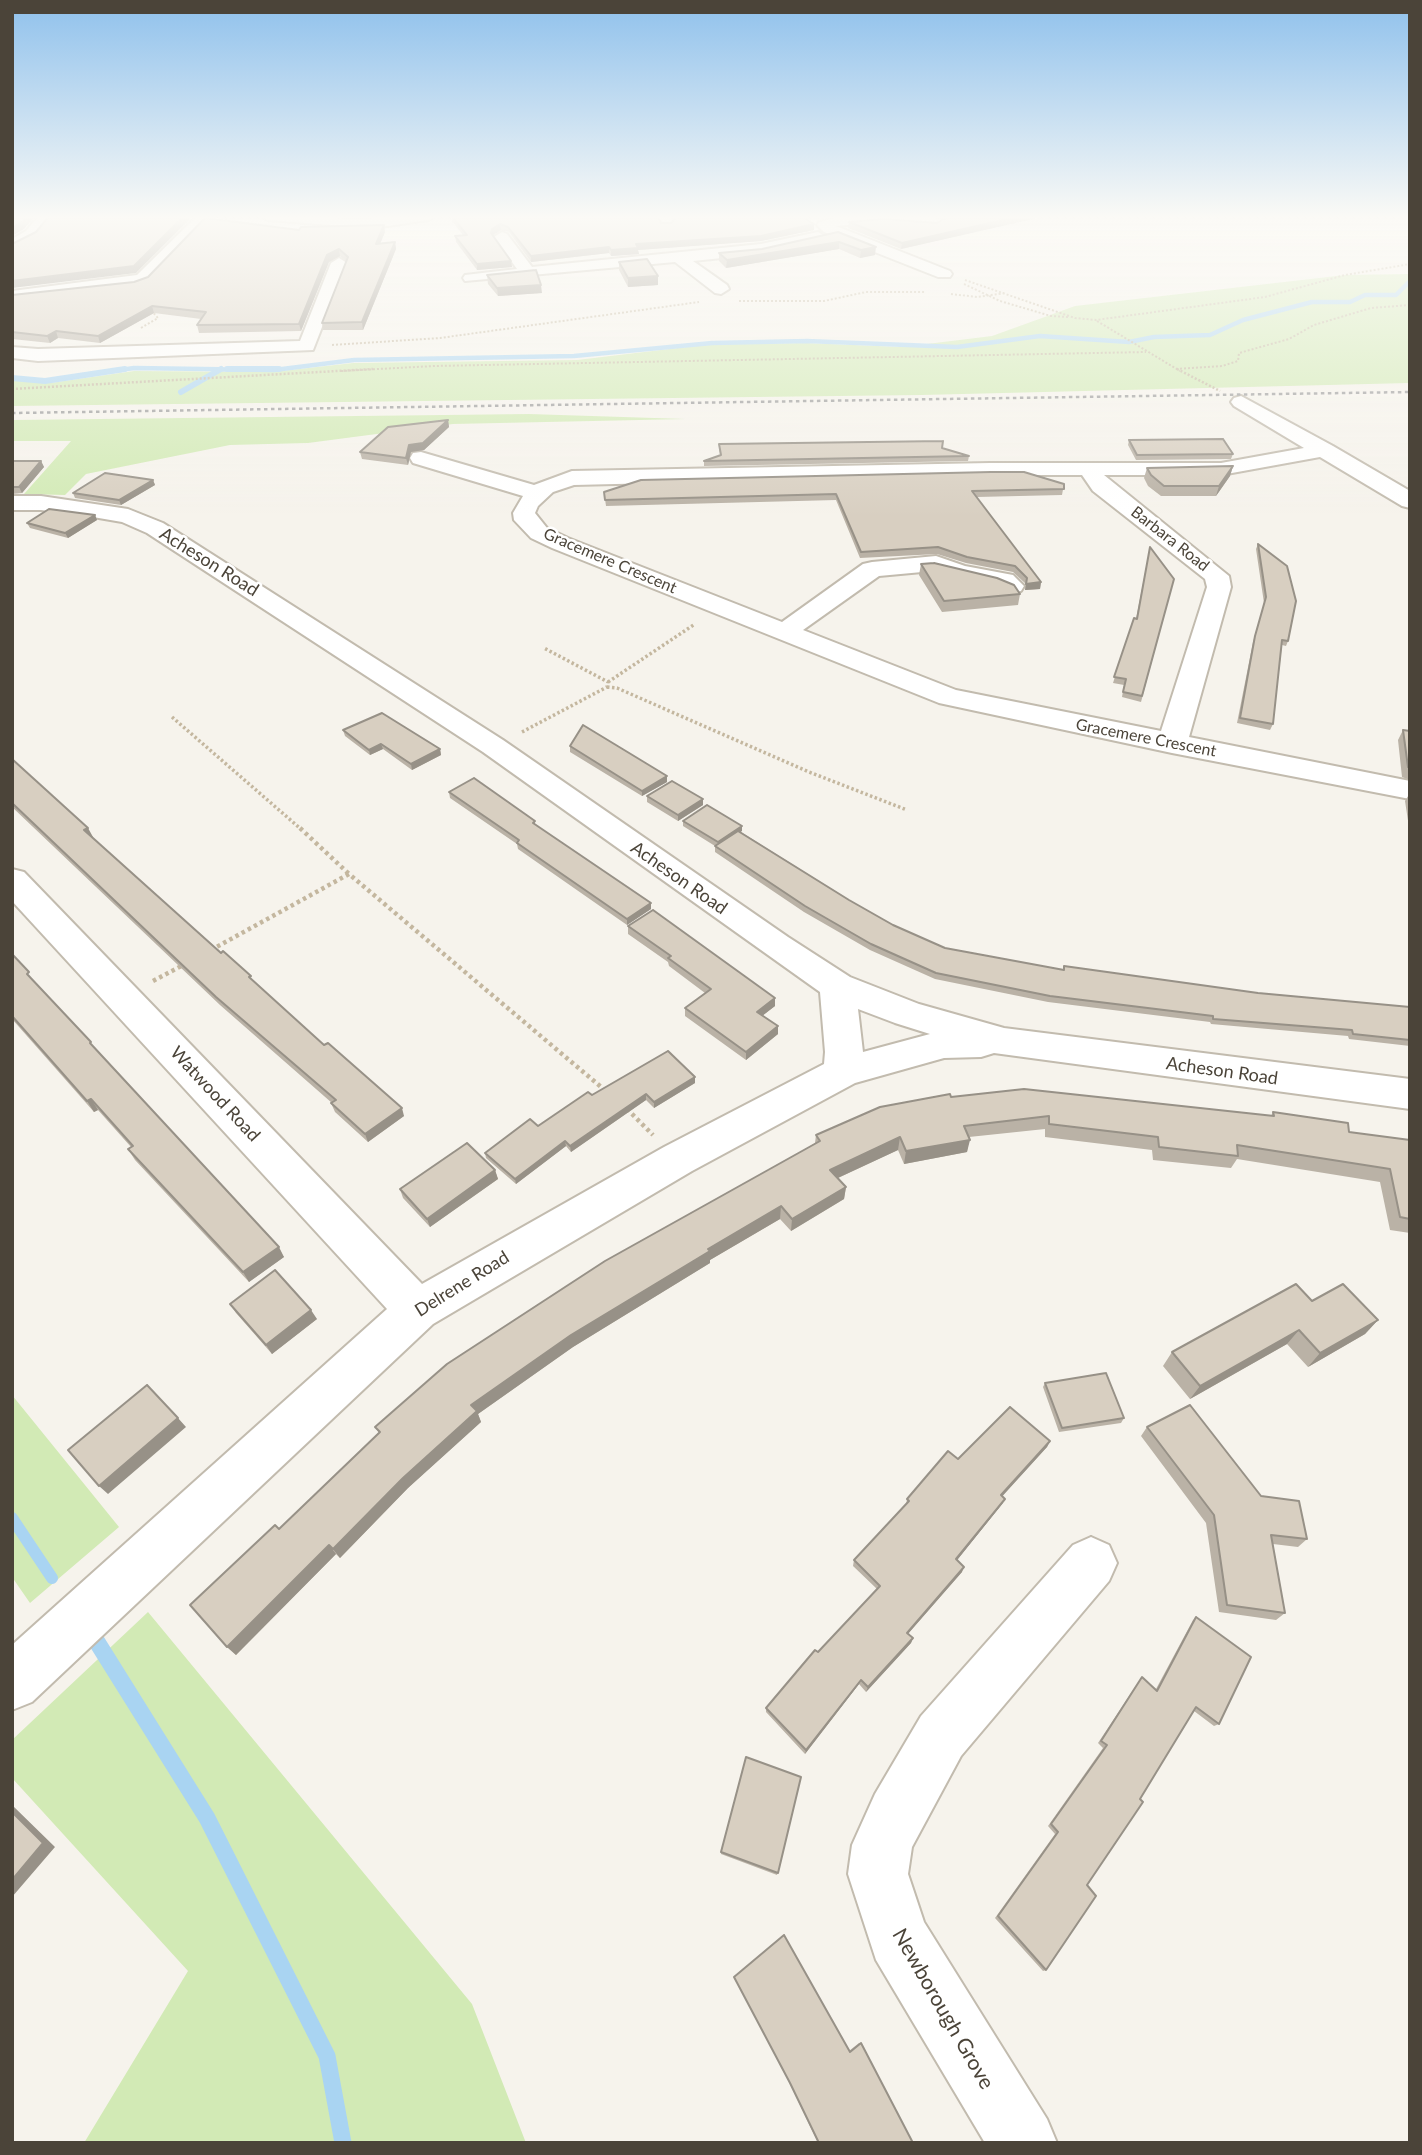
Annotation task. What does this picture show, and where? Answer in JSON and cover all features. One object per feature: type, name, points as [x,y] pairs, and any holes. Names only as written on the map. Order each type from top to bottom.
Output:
[{"type":"street","points":[[12,352],[37,355],[98,354],[307,346],[318,317]]},
{"type":"street","points":[[1241,402],[1410,501]]},
{"type":"street","points":[[416,456],[538,493],[558,481],[596,477],[1221,469],[1326,450]]},
{"type":"street","name":"Barbara Road","points":[[1088,469],[1101,486],[1217,576],[1219,587],[1172,744]]},
{"type":"street","name":"Gracemere Crescent","points":[[538,493],[527,504],[524,513],[526,520],[539,533],[949,697],[1410,790]]},
{"type":"street","name":"Acheson Road","points":[[12,503],[41,503],[128,516],[155,528],[493,746],[837,986],[908,1014],[1004,1042],[1410,1094]]},
{"type":"street","points":[[784,632],[872,569],[936,564],[960,572],[1004,580],[1012,586]]},
{"type":"street","name":"Watwood Road","points":[[12,880],[417,1310]]},
{"type":"street","points":[[837,986],[844,1072]]},
{"type":"street","name":"Delrene Road","points":[[12,1682],[417,1310],[678,1158],[844,1072],[944,1044],[1004,1042]]},
{"type":"street","name":"Newborough Grove","points":[[1023,2143],[898,1938],[878,1874],[882,1845],[895,1815],[941,1735],[1091,1563]]},
{"type":"path","points":[[98,354],[157,317]]},
{"type":"path","points":[[307,346],[388,344],[595,317]]},
{"type":"path","points":[[1058,317],[1096,320],[1121,317]]},
{"type":"path","points":[[1071,317],[1075,318]]},
{"type":"path","points":[[1176,369],[1222,366],[1238,361],[1239,353],[1289,339],[1314,324],[1340,317]]},
{"type":"path","points":[[1096,320],[1176,369],[1241,402]]},
{"type":"path","points":[[12,389],[434,366],[1146,352]]},
{"type":"path","points":[[493,746],[608,685],[721,607]]},
{"type":"path","points":[[544,648],[608,685],[809,772],[907,810]]},
{"type":"path","points":[[172,717],[305,832],[349,874],[615,1099]]},
{"type":"path","points":[[200,956],[349,874]]},
{"type":"path","points":[[124,997],[189,962]]},
{"type":"path","points":[[625,1108],[678,1158]]},
{"type":"green space","points":[[1046,317],[1410,317],[1410,383],[922,395],[12,406],[12,379],[50,383],[134,371],[272,372],[353,363],[577,360],[711,344],[807,343],[902,347],[992,336]]},
{"type":"green space","points":[[529,414],[686,419],[453,424],[308,443],[230,445],[86,474],[65,495],[24,494],[71,441],[12,441],[12,420]]},
{"type":"green space","points":[[12,1395],[119,1527],[30,1603],[12,1577]]},
{"type":"green space","points":[[148,1612],[472,2004],[526,2143],[84,2143],[188,1971],[12,1778],[12,1740]]},
{"type":"building","points":[[12,317],[133,317],[98,336],[56,331],[47,336],[12,332]]},
{"type":"building","points":[[203,317],[302,317],[299,324],[197,325]]},
{"type":"building","points":[[325,317],[364,317],[362,322],[322,323]]},
{"type":"building","points":[[448,420],[423,443],[409,445],[406,458],[360,452],[388,427]]},
{"type":"building","points":[[1223,439],[1233,454],[1137,455],[1129,440]]},
{"type":"building","points":[[943,441],[942,448],[969,456],[704,461],[721,455],[719,444]]},
{"type":"building","points":[[12,461],[41,461],[19,487],[12,487]]},
{"type":"building","points":[[1233,466],[1219,486],[1164,486],[1147,468]]},
{"type":"building","points":[[1024,472],[1064,484],[1064,489],[972,491],[1041,582],[1026,584],[1027,578],[1015,566],[967,557],[938,547],[861,552],[836,494],[605,500],[604,492],[641,480]]},
{"type":"building","points":[[105,473],[153,480],[119,500],[73,493]]},
{"type":"building","points":[[49,509],[95,515],[65,533],[27,523]]},
{"type":"building","points":[[1258,544],[1287,566],[1296,601],[1288,641],[1282,640],[1273,724],[1240,718],[1255,636],[1266,597]]},
{"type":"building","points":[[1150,547],[1174,579],[1142,696],[1123,692],[1126,679],[1114,677],[1134,618],[1137,619]]},
{"type":"building","points":[[934,563],[997,578],[1014,585],[1020,594],[944,601],[921,564]]},
{"type":"building","points":[[382,713],[440,749],[411,764],[381,744],[369,750],[343,730]]},
{"type":"building","points":[[583,725],[667,776],[642,791],[570,746]]},
{"type":"building","points":[[1403,730],[1410,731],[1410,767],[1408,767]]},
{"type":"building","points":[[12,759],[88,828],[84,830],[221,953],[223,951],[251,976],[249,977],[324,1045],[328,1043],[402,1108],[365,1134],[331,1103],[336,1100],[216,997],[12,803]]},
{"type":"building","points":[[474,778],[535,821],[533,823],[651,903],[627,919],[449,792]]},
{"type":"building","points":[[672,781],[703,799],[678,815],[647,796]]},
{"type":"building","points":[[707,805],[742,826],[718,842],[683,821]]},
{"type":"building","points":[[738,831],[893,925],[945,948],[1064,970],[1064,966],[1258,993],[1410,1007],[1410,1040],[1353,1034],[1352,1030],[1213,1019],[1213,1016],[1050,996],[936,973],[871,944],[805,906],[715,846]]},
{"type":"building","points":[[653,910],[775,998],[757,1012],[778,1026],[746,1052],[685,1008],[711,989],[668,958],[671,956],[628,926]]},
{"type":"building","points":[[12,954],[29,972],[27,974],[279,1247],[243,1272],[128,1149],[133,1146],[91,1099],[87,1101],[12,1016]]},
{"type":"building","points":[[668,1051],[695,1077],[654,1102],[646,1094],[570,1146],[565,1141],[515,1179],[485,1153],[530,1119],[538,1126],[588,1092],[592,1095]]},
{"type":"building","points":[[1024,1089],[1274,1116],[1273,1112],[1348,1123],[1349,1132],[1410,1140],[1410,1219],[1400,1217],[1390,1169],[1237,1145],[1238,1156],[1159,1147],[1158,1137],[1049,1124],[1049,1116],[964,1126],[970,1140],[906,1151],[900,1137],[830,1170],[846,1187],[792,1219],[781,1206],[571,1335],[471,1405],[477,1411],[403,1478],[333,1549],[329,1545],[227,1647],[190,1605],[275,1525],[279,1529],[380,1432],[375,1427],[447,1364],[605,1261],[820,1141],[816,1135],[880,1107],[950,1094],[951,1097]]},
{"type":"building","points":[[467,1143],[495,1170],[427,1219],[400,1189]]},
{"type":"building","points":[[275,1270],[311,1310],[266,1345],[230,1304]]},
{"type":"building","points":[[1296,1284],[1312,1301],[1343,1284],[1378,1320],[1320,1353],[1299,1330],[1200,1386],[1172,1352]]},
{"type":"building","points":[[1106,1373],[1124,1418],[1062,1428],[1045,1383]]},
{"type":"building","points":[[147,1385],[178,1418],[99,1486],[68,1450]]},
{"type":"building","points":[[1190,1405],[1261,1496],[1299,1501],[1307,1539],[1271,1535],[1285,1613],[1227,1605],[1214,1515],[1147,1427]]},
{"type":"building","points":[[1010,1407],[1050,1441],[1001,1495],[1005,1499],[956,1559],[964,1567],[907,1633],[913,1638],[868,1687],[861,1680],[806,1750],[766,1708],[815,1650],[818,1652],[880,1586],[854,1560],[909,1501],[907,1499],[948,1451],[958,1459]]},
{"type":"building","points":[[1196,1617],[1251,1657],[1219,1724],[1196,1707],[1140,1799],[1143,1802],[1087,1885],[1096,1896],[1046,1970],[998,1916],[1058,1832],[1051,1824],[1107,1745],[1101,1741],[1142,1677],[1157,1691]]},
{"type":"building","points":[[746,1757],[801,1777],[778,1873],[721,1852]]},
{"type":"building","points":[[12,1812],[43,1843],[12,1880]]},
{"type":"building","points":[[784,1935],[850,2052],[861,2043],[913,2143],[819,2143],[734,1977]]},
{"type":"waterway","points":[[222,369],[274,370],[354,360],[574,356],[712,343],[807,341],[957,347],[1040,336],[1129,342],[1154,337],[1210,335],[1256,317]]},
{"type":"waterway","points":[[113,371],[134,368],[221,369]]},
{"type":"waterway","points":[[12,378],[45,381],[125,369]]},
{"type":"waterway","points":[[181,392],[221,369]]},
{"type":"waterway","points":[[227,369],[279,369]]},
{"type":"waterway","points":[[12,1518],[52,1578]]},
{"type":"waterway","points":[[97,1642],[207,1818],[327,2056],[343,2143]]},
{"type":"railway","points":[[12,413],[1410,392]]}]
